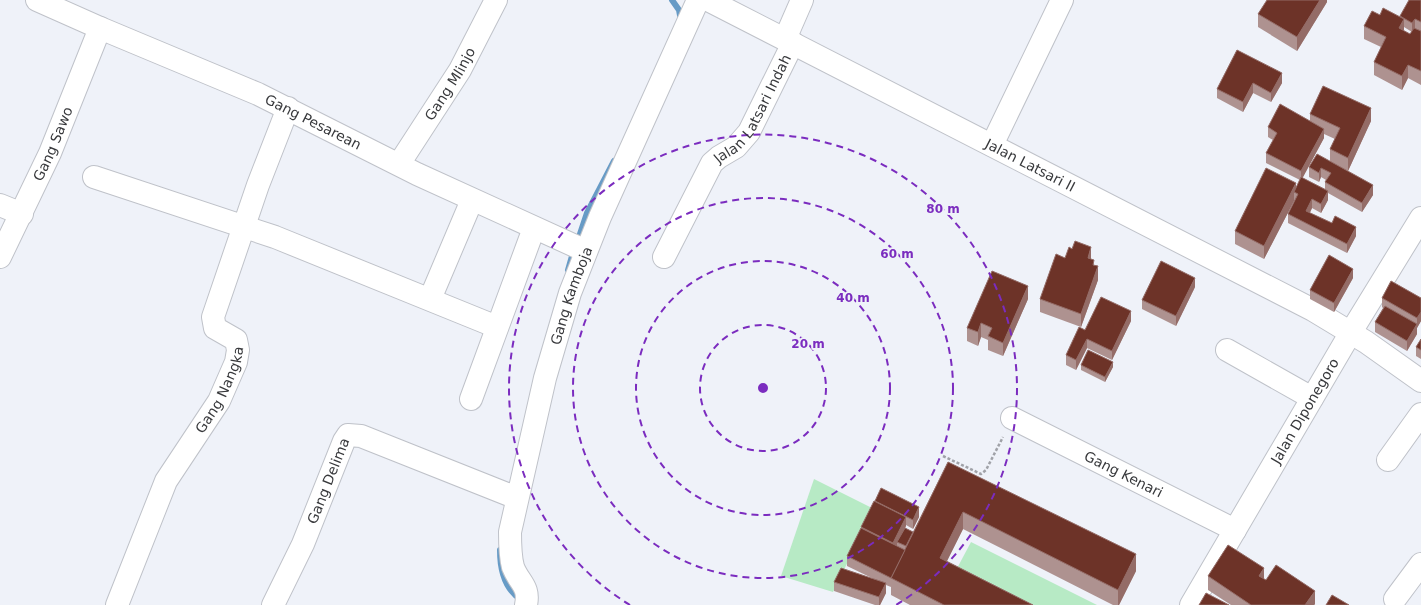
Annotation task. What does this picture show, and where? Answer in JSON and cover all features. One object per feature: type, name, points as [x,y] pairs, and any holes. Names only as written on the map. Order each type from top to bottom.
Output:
[{"type":"street","name":"Gang Pesarean","points":[[37,0],[288,108],[472,200],[586,251]]},
{"type":"street","name":"Gang Mlinjo","points":[[399,164],[460,70],[496,0]]},
{"type":"street","name":"Gang Kamboja","points":[[527,601],[526,589],[513,567],[510,549],[511,524],[552,349],[570,293],[586,251],[698,0]]},
{"type":"street","name":"Jalan Latsari Indah","points":[[664,257],[712,163],[736,147],[749,132],[789,41],[802,0]]},
{"type":"street","points":[[992,145],[1062,0]]},
{"type":"street","name":"Jalan Latsari II","points":[[717,2],[789,41],[1288,297],[1351,332],[1421,381]]},
{"type":"street","name":"Gang Sawo","points":[[0,257],[50,153],[100,28]]},
{"type":"street","name":"Gang Nangka","points":[[117,605],[166,481],[216,407],[236,362],[238,350],[236,340],[218,330],[213,322],[221,292],[243,226],[288,108]]},
{"type":"street","points":[[94,177],[243,226],[311,251],[497,327]]},
{"type":"street","points":[[430,299],[472,200]]},
{"type":"street","points":[[0,205],[22,214]]},
{"type":"street","name":"Jalan Diponegoro","points":[[1191,605],[1351,332],[1421,218]]},
{"type":"street","points":[[471,399],[534,228]]},
{"type":"street","points":[[1226,350],[1312,398]]},
{"type":"street","points":[[1388,460],[1421,414]]},
{"type":"street","name":"Gang Kenari","points":[[1012,418],[1235,530]]},
{"type":"street","name":"Gang Delima","points":[[273,605],[300,551],[344,441],[348,435],[361,436],[517,498]]},
{"type":"street","points":[[1395,599],[1421,564]]},
{"type":"path","points":[[943,456],[978,473],[983,473],[1012,418]]},
{"type":"green space","points":[[814,479],[874,509],[833,592],[781,576]]},
{"type":"green space","points":[[971,542],[1097,605],[1016,605],[954,574]]},
{"type":"building","points":[[1267,0],[1320,0],[1297,37],[1258,14]]},
{"type":"building","points":[[1409,0],[1421,0],[1421,22],[1415,19],[1412,23],[1400,16]]},
{"type":"building","points":[[1383,8],[1404,19],[1399,28],[1410,34],[1414,28],[1421,31],[1421,71],[1408,65],[1402,76],[1374,62],[1386,37],[1364,26],[1372,11],[1380,15]]},
{"type":"building","points":[[1237,50],[1282,73],[1271,93],[1253,83],[1243,102],[1217,89]]},
{"type":"building","points":[[1323,86],[1371,108],[1348,158],[1330,149],[1340,128],[1310,114]]},
{"type":"building","points":[[1280,104],[1324,129],[1301,171],[1266,153],[1277,133],[1268,127]]},
{"type":"building","points":[[1317,154],[1373,185],[1362,203],[1325,182],[1331,173],[1321,168],[1319,173],[1309,167]]},
{"type":"building","points":[[1266,168],[1296,183],[1264,246],[1235,231]]},
{"type":"building","points":[[1301,177],[1328,191],[1321,204],[1312,199],[1306,211],[1332,223],[1335,216],[1356,227],[1347,244],[1288,214],[1298,194],[1294,192]]},
{"type":"building","points":[[1075,241],[1091,247],[1088,258],[1094,260],[1093,265],[1098,266],[1081,314],[1040,299],[1056,254],[1065,258],[1069,247],[1072,249]]},
{"type":"building","points":[[1329,255],[1353,269],[1334,303],[1310,290]]},
{"type":"building","points":[[1161,261],[1195,278],[1176,316],[1142,300]]},
{"type":"building","points":[[992,271],[1028,286],[1003,343],[988,336],[992,328],[981,323],[978,332],[967,328]]},
{"type":"building","points":[[1391,281],[1421,298],[1421,312],[1417,318],[1382,298]]},
{"type":"building","points":[[1101,297],[1131,311],[1112,351],[1087,339],[1076,360],[1066,355],[1079,327],[1085,330]]},
{"type":"building","points":[[1385,306],[1417,324],[1407,341],[1375,322]]},
{"type":"building","points":[[1421,339],[1421,350],[1416,347]]},
{"type":"building","points":[[1088,350],[1113,362],[1105,377],[1081,365]]},
{"type":"building","points":[[948,462],[1136,554],[1118,590],[963,512],[940,558],[1033,605],[944,605],[891,578]]},
{"type":"building","points":[[881,488],[919,507],[913,520],[875,501]]},
{"type":"building","points":[[874,501],[906,517],[893,543],[861,527]]},
{"type":"building","points":[[861,528],[905,550],[891,578],[847,556]]},
{"type":"building","points":[[905,528],[913,532],[906,546],[897,542]]},
{"type":"building","points":[[1228,545],[1264,568],[1259,576],[1266,580],[1276,565],[1315,591],[1305,605],[1251,605],[1208,576]]},
{"type":"building","points":[[841,568],[886,583],[879,597],[834,582]]},
{"type":"building","points":[[1206,593],[1229,605],[1199,605]]},
{"type":"building","points":[[1332,595],[1349,605],[1326,605]]},
{"type":"waterway","points":[[672,0],[679,10],[681,21]]},
{"type":"waterway","points":[[580,234],[587,213],[614,161]]},
{"type":"waterway","points":[[568,270],[572,256]]},
{"type":"waterway","points":[[500,550],[502,572],[511,591],[522,600]]}]
